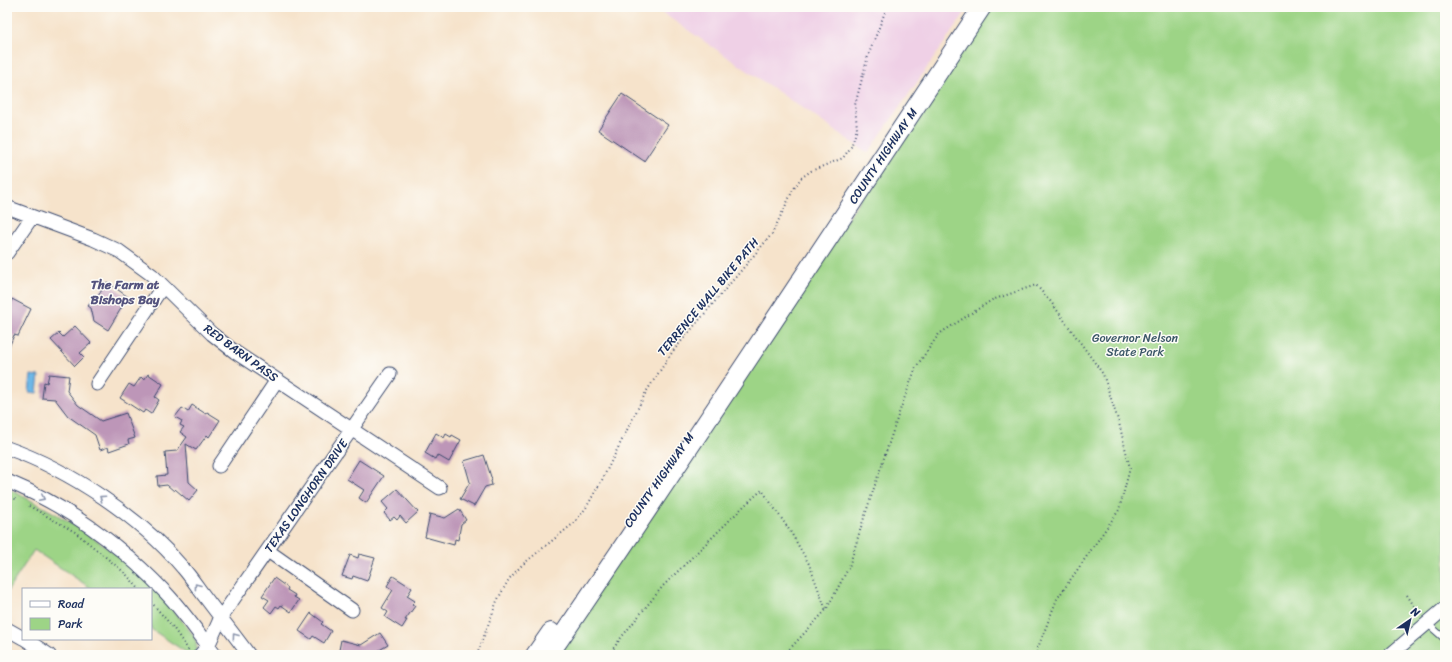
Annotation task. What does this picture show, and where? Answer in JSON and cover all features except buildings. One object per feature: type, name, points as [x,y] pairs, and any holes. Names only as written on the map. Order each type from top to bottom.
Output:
[{"type":"main road","name":"COUNTY HIGHWAY M","points":[[540,652],[739,365],[784,305],[982,7]]},
{"type":"street","name":"RED BARN PASS","points":[[7,207],[93,239],[119,251],[136,262],[212,334],[277,380],[440,488]]},
{"type":"street","points":[[7,253],[32,217]]},
{"type":"street","points":[[97,384],[163,286]]},
{"type":"street","name":"TEXAS LONGHORN DRIVE","points":[[207,652],[221,617],[390,374]]},
{"type":"street","points":[[218,466],[277,380]]},
{"type":"street","points":[[7,448],[40,462],[101,497],[156,541],[184,568],[249,655]]},
{"type":"street","points":[[7,481],[66,511],[112,544],[166,593],[186,616],[207,652]]},
{"type":"street","points":[[268,550],[352,610]]},
{"type":"street","points":[[1390,655],[1445,608]]},
{"type":"street","points":[[7,629],[22,637]]},
{"type":"street","points":[[27,640],[49,655]]},
{"type":"lane","points":[[1428,624],[1445,639]]},
{"type":"path","name":"TERRENCE WALL BIKE PATH","points":[[477,655],[497,602],[509,579],[522,565],[574,523],[586,508],[602,480],[646,392],[673,351],[772,234],[793,190],[801,178],[811,171],[843,158],[852,148],[857,129],[855,105],[868,56],[887,7]]},
{"type":"path","points":[[784,655],[826,610],[849,567],[899,413],[916,367],[939,334],[992,300],[1036,284],[1051,302],[1102,374],[1119,423],[1130,468],[1119,510],[1057,599],[1037,650],[1037,655]]},
{"type":"path","points":[[609,655],[663,586],[762,490],[790,531],[809,564],[826,610]]},
{"type":"path","points":[[7,496],[24,502],[75,532],[125,573],[138,588]]},
{"type":"path","points":[[1407,595],[1416,610],[1428,624]]},
{"type":"path","points":[[152,603],[172,626],[192,655]]},
{"type":"shaded area","points":[[654,7],[969,7],[868,153]]},
{"type":"green space","name":"Governor Nelson State Park","points":[[990,7],[1445,7],[1445,655],[554,655]]},
{"type":"green space","points":[[7,488],[47,509],[102,543],[145,579],[171,607],[192,633],[196,641],[196,650],[194,655],[190,655],[152,630],[152,588],[91,588],[34,550],[7,592]]},
{"type":"water","points":[[31,375],[39,376],[37,393],[29,392]]},
{"type":"district","name":"The Farm at Bishops Bay","points":[[125,292]]}]
